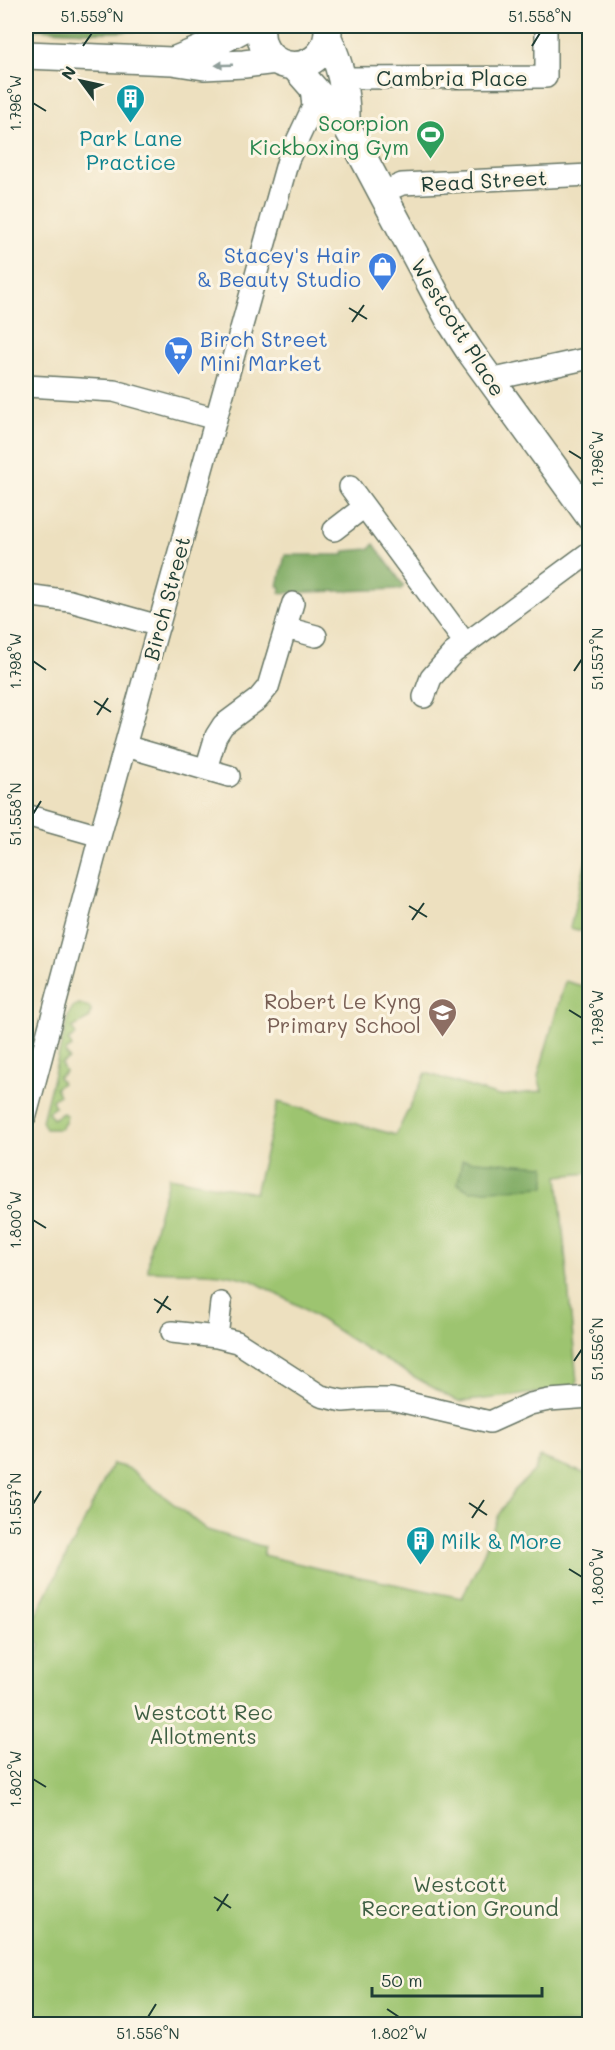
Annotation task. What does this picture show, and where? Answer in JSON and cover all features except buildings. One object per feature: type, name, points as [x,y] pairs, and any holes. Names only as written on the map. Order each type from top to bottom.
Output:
[{"type":"main road","points":[[172,61],[216,43],[248,26]]},
{"type":"main road","name":"Westcott Place","points":[[261,26],[261,41],[269,55],[285,63],[311,86],[346,125],[449,319],[490,380],[590,517]]},
{"type":"main road","points":[[26,55],[172,61],[204,66],[312,61],[323,51],[328,32]]},
{"type":"main road","name":"Westcott Place","points":[[328,32],[342,78],[347,105],[346,125]]},
{"type":"street","name":"Cambria Place","points":[[342,78],[546,77],[546,26]]},
{"type":"street","name":"Birch Street","points":[[26,1115],[35,1041],[100,836],[288,160],[313,107],[311,86]]},
{"type":"street","name":"Read Street","points":[[381,193],[402,184],[590,175]]},
{"type":"street","points":[[490,380],[590,358]]},
{"type":"street","points":[[26,386],[114,392],[216,419]]},
{"type":"street","points":[[350,487],[465,643]]},
{"type":"street","points":[[334,530],[364,507]]},
{"type":"street","points":[[424,697],[431,678],[441,664],[465,643],[590,552]]},
{"type":"street","points":[[26,596],[70,601],[159,626]]},
{"type":"street","points":[[206,769],[216,736],[224,725],[258,699],[268,687],[293,603]]},
{"type":"street","points":[[286,628],[316,636]]},
{"type":"street","points":[[125,746],[229,776]]},
{"type":"street","points":[[26,815],[100,836]]},
{"type":"street","points":[[217,1337],[221,1303]]},
{"type":"street","points":[[172,1332],[217,1337],[237,1342],[321,1395],[343,1401],[391,1399],[490,1422],[530,1404],[590,1397]]},
{"type":"green space","points":[[26,26],[163,26],[112,32],[26,29]]},
{"type":"green space","points":[[374,544],[404,586],[401,589],[280,593],[281,587],[278,586],[285,555],[344,555],[345,551],[369,549]]},
{"type":"green space","points":[[589,848],[590,933],[570,928]]},
{"type":"green space","points":[[565,981],[589,988],[589,1173],[558,1176],[577,1382],[573,1389],[458,1402],[366,1349],[301,1307],[251,1280],[231,1275],[148,1271],[150,1247],[169,1177],[255,1193],[278,1102],[396,1135],[426,1073],[499,1096],[542,1091],[538,1076]]},
{"type":"green space","points":[[79,1004],[89,1007],[90,1018],[72,1028],[76,1035],[68,1040],[72,1047],[65,1052],[69,1059],[61,1064],[65,1072],[58,1077],[62,1083],[55,1088],[59,1095],[52,1100],[55,1107],[48,1112],[53,1119],[63,1113],[67,1116],[60,1129],[46,1129],[42,1121],[69,1014],[73,1007]]},
{"type":"green space","points":[[462,1160],[545,1166],[545,1187],[469,1191],[458,1184]]},
{"type":"green space","points":[[540,1457],[589,1475],[589,2024],[26,2024],[26,1682],[36,1666],[40,1644],[28,1630],[112,1464],[128,1468],[207,1530],[265,1547],[263,1555],[462,1598],[484,1553],[497,1517],[514,1491],[535,1470]]},
{"type":"place","name":"Park Lane Practice","points":[[131,124]]},
{"type":"place","name":"Scorpion Kickboxing Gym","points":[[430,160]]},
{"type":"place","name":"Stacey's Hair & Beauty Studio","points":[[382,292]]},
{"type":"place","name":"Birch Street Mini Market","points":[[179,376]]},
{"type":"place","name":"Robert Le Kyng Primary School","points":[[442,1038]]},
{"type":"place","name":"Milk & More","points":[[420,1566]]},
{"type":"park label","name":"Westcott Rec Allotments","points":[[203,1723]]},
{"type":"park label","name":"Westcott Recreation Ground","points":[[460,1895]]}]
